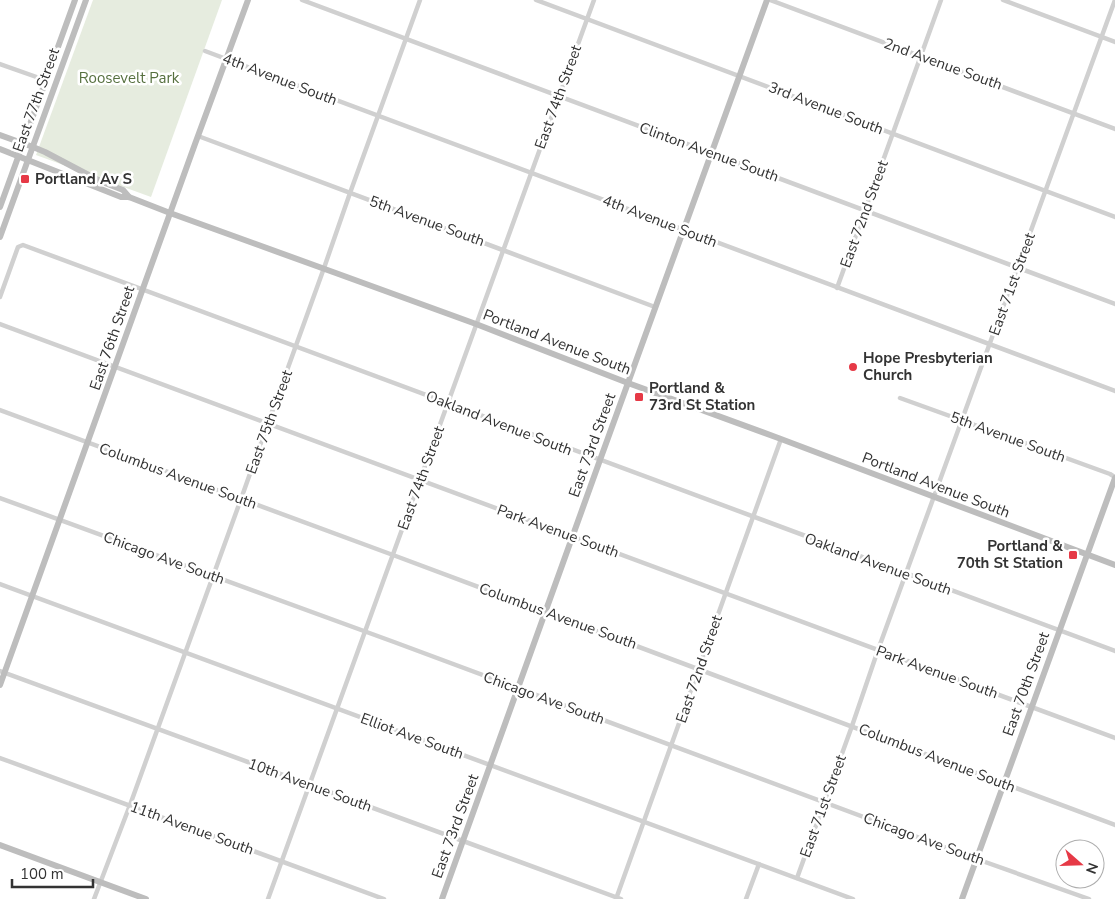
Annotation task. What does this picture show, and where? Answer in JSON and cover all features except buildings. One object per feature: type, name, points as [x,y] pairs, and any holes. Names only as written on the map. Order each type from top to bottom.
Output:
[{"type":"street","name":"East 77th Street","points":[[0,237],[86,0]]},
{"type":"street","name":"East 76th Street","points":[[0,685],[2,672],[60,520],[248,0]]},
{"type":"street","name":"Clinton Avenue South","points":[[302,0],[1115,304]]},
{"type":"street","name":"East 75th Street","points":[[94,899],[158,729],[420,0]]},
{"type":"street","name":"3rd Avenue South","points":[[536,0],[1115,217]]},
{"type":"street","name":"East 74th Street","points":[[268,899],[594,0]]},
{"type":"street","name":"2nd Avenue South","points":[[769,0],[1115,129]]},
{"type":"street","name":"East 73rd Street","points":[[442,899],[683,230],[769,0]]},
{"type":"street","name":"East 72nd Street","points":[[837,288],[941,0]]},
{"type":"street","points":[[1003,0],[1115,42]]},
{"type":"street","name":"East 71st Street","points":[[797,878],[905,574],[1115,0]]},
{"type":"street","name":"East 77th Street","points":[[0,207],[72,1]]},
{"type":"street","name":"4th Avenue South","points":[[205,51],[1115,391]]},
{"type":"street","points":[[0,64],[45,80]]},
{"type":"street","name":"Portland Avenue South","points":[[0,135],[33,147],[100,181],[123,190],[129,196],[170,213],[476,324],[1115,566]]},
{"type":"street","name":"5th Avenue South","points":[[198,136],[655,307]]},
{"type":"street","name":"Portland Avenue South","points":[[0,149],[121,197],[129,196]]},
{"type":"street","name":"Oakland Avenue South","points":[[0,297],[18,247],[23,246],[1115,652]]},
{"type":"street","name":"Park Avenue South","points":[[0,324],[1115,738]]},
{"type":"street","name":"5th Avenue South","points":[[900,398],[1115,477]]},
{"type":"street","name":"Columbus Avenue South","points":[[0,410],[1115,825]]},
{"type":"street","name":"East 72nd Street","points":[[618,899],[725,593],[781,440]]},
{"type":"street","name":"East 70th Street","points":[[962,899],[1115,477]]},
{"type":"street","name":"Chicago Ave South","points":[[0,498],[1089,899]]},
{"type":"street","name":"Elliot Ave South","points":[[0,584],[852,899]]},
{"type":"street","name":"10th Avenue South","points":[[2,672],[618,899]]},
{"type":"street","name":"11th Avenue South","points":[[0,758],[384,899]]},
{"type":"street","points":[[0,845],[146,899]]},
{"type":"street","points":[[746,899],[759,864]]},
{"type":"green space","name":"Roosevelt Park","points":[[93,0],[222,0],[151,197],[36,155]]},
{"type":"place","name":"Portland Av S","points":[[25,179]]},
{"type":"place","name":"Hope Presbyterian Church","points":[[853,367]]},
{"type":"place","name":"Portland & 73rd St Station","points":[[639,397]]},
{"type":"place","name":"Portland & 70th St Station","points":[[1073,555]]}]
